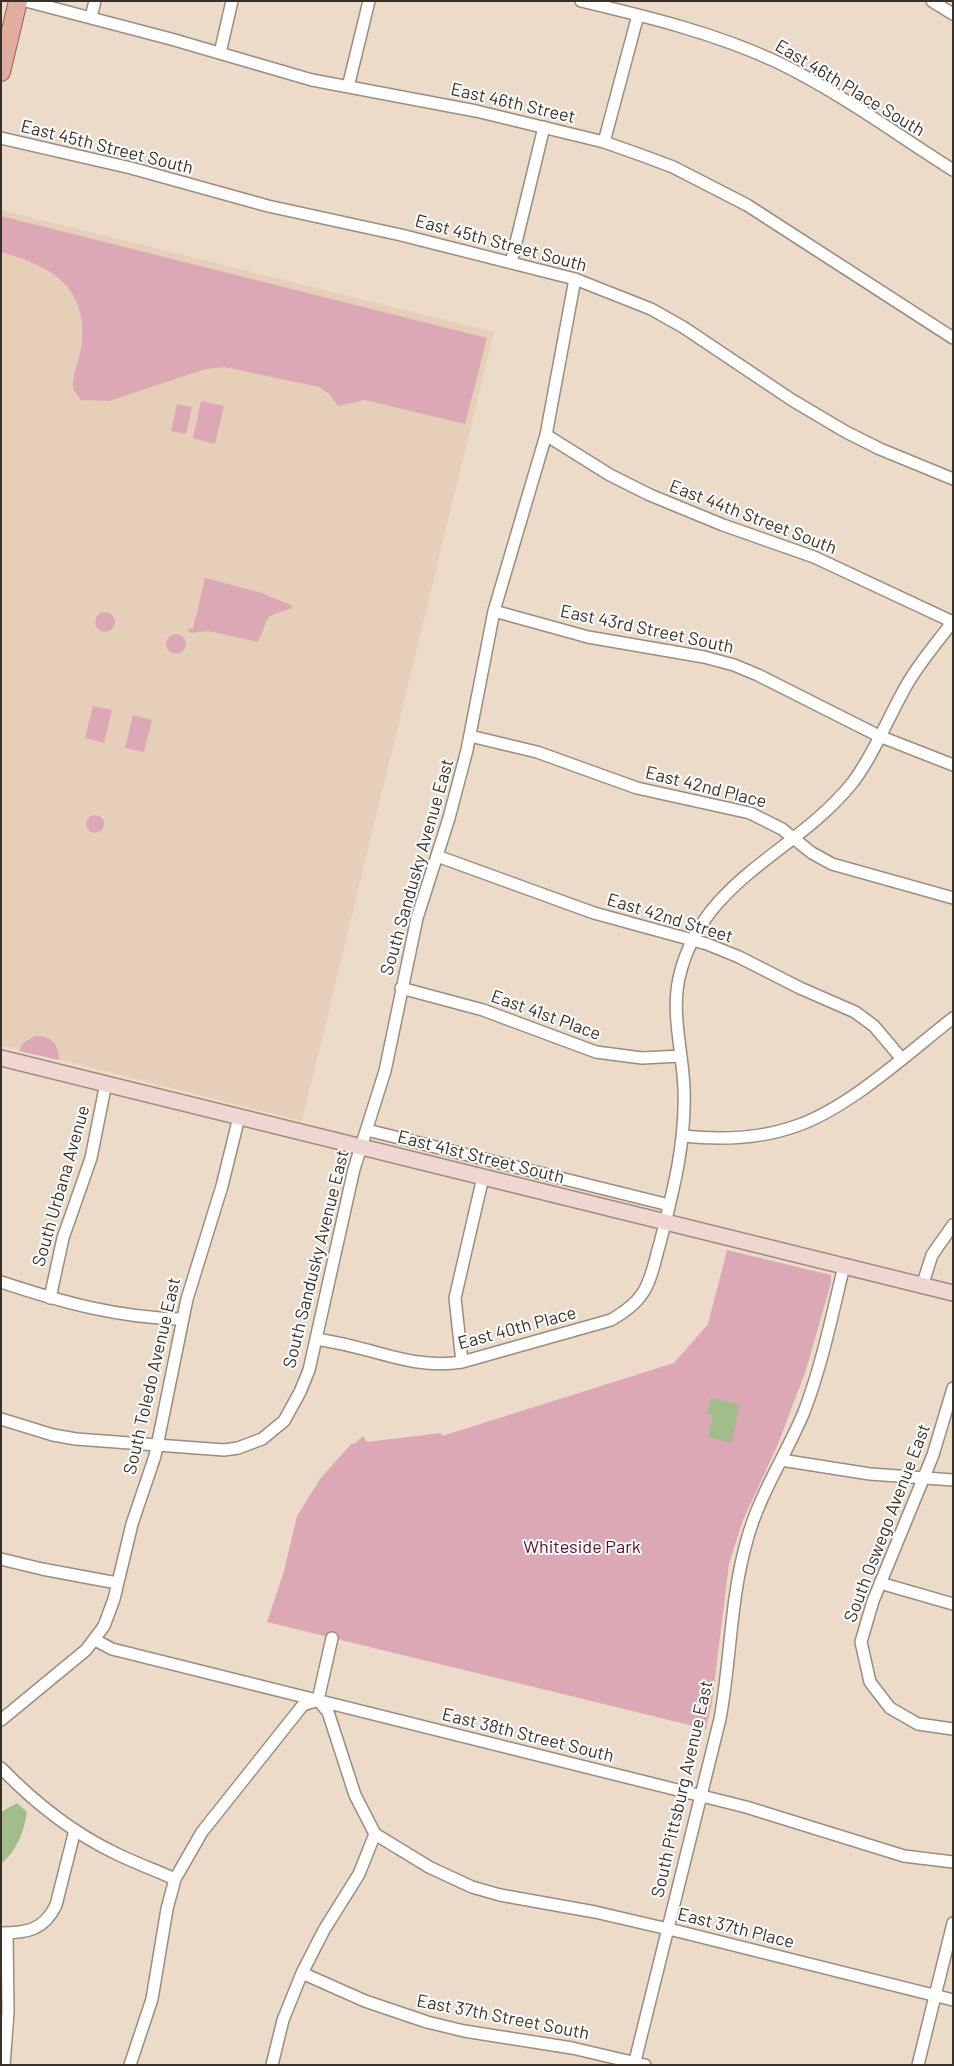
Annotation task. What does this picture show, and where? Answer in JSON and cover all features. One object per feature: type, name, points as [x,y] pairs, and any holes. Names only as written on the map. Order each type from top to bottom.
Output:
[{"type":"main road","points":[[1,72],[18,1]]},
{"type":"main road","name":"East 41st Street South","points":[[1,1058],[953,1293]]},
{"type":"street","name":"East 46th Street","points":[[26,1],[220,53],[271,70],[348,88],[476,111],[604,142],[674,167],[740,201],[953,338]]},
{"type":"street","points":[[91,17],[95,1]]},
{"type":"street","points":[[220,53],[232,1]]},
{"type":"street","points":[[348,88],[369,1]]},
{"type":"street","name":"East 46th Place South","points":[[582,1],[695,30],[778,63],[814,82],[953,170]]},
{"type":"street","points":[[932,1],[953,14]]},
{"type":"street","points":[[604,142],[638,15]]},
{"type":"street","points":[[511,263],[544,127]]},
{"type":"street","name":"East 45th Street South","points":[[1,138],[131,168],[268,206],[391,233],[575,279],[651,309],[691,332],[792,400],[846,432],[880,449],[953,479]]},
{"type":"street","name":"South Sandusky Avenue East","points":[[1,1418],[61,1436],[224,1450],[262,1439],[284,1421],[300,1392],[317,1339],[354,1169],[384,1071],[417,918],[454,801],[470,736],[494,611],[546,434],[575,279]]},
{"type":"street","name":"East 44th Street South","points":[[546,434],[610,475],[650,495],[723,525],[814,557],[952,622]]},
{"type":"street","name":"East 43rd Street South","points":[[494,611],[588,637],[704,657],[734,665],[758,675],[879,736],[953,765]]},
{"type":"street","points":[[665,1223],[681,1158],[684,1087],[677,1026],[677,992],[691,940],[708,912],[725,894],[793,838],[838,798],[854,780],[906,685],[952,622]]},
{"type":"street","name":"East 42nd Place","points":[[470,736],[537,752],[637,788],[750,814],[768,821],[832,864],[953,898]]},
{"type":"street","name":"East 42nd Street","points":[[437,856],[594,913],[691,940],[739,957],[800,988],[855,1012],[874,1026],[902,1058]]},
{"type":"street","name":"East 41st Place","points":[[401,988],[483,1010],[596,1052],[642,1058],[681,1056]]},
{"type":"street","points":[[683,1136],[721,1139],[775,1132],[796,1126],[840,1105],[953,1018]]},
{"type":"street","name":"South Urbana Avenue","points":[[50,1298],[63,1238],[91,1158],[106,1083]]},
{"type":"street","name":"South Toledo Avenue East","points":[[95,1640],[110,1613],[132,1524],[158,1445],[182,1319],[195,1267],[222,1186],[239,1117]]},
{"type":"street","name":"East 41st Street South","points":[[367,1130],[669,1205]]},
{"type":"street","points":[[462,1362],[455,1298],[483,1177]]},
{"type":"street","name":"East 40th Place","points":[[317,1339],[356,1347],[412,1363],[443,1365],[462,1362],[611,1320],[622,1314],[643,1293],[665,1223]]},
{"type":"street","points":[[922,1286],[932,1255],[953,1225]]},
{"type":"street","name":"South Pittsburg Avenue East","points":[[638,2064],[668,1929],[725,1692],[734,1595],[739,1569],[752,1526],[812,1389],[844,1266]]},
{"type":"street","points":[[1,1282],[50,1298],[102,1311],[182,1319]]},
{"type":"street","name":"South Oswego Avenue East","points":[[953,1388],[933,1455],[869,1611],[861,1642],[866,1671],[879,1696],[900,1715],[918,1724],[953,1729]]},
{"type":"street","points":[[782,1460],[845,1472],[953,1480]]},
{"type":"street","points":[[1,1558],[42,1569],[117,1583]]},
{"type":"street","points":[[880,1583],[953,1604]]},
{"type":"street","points":[[318,1700],[332,1638]]},
{"type":"street","points":[[1,1720],[95,1640]]},
{"type":"street","name":"East 38th Street South","points":[[95,1640],[112,1649],[792,1820],[904,1856],[953,1862]]},
{"type":"street","points":[[272,2065],[283,2020],[302,1973],[324,1930],[359,1874],[375,1834],[356,1795],[328,1712],[318,1700]]},
{"type":"street","points":[[130,2065],[152,1999],[167,1909],[176,1879],[202,1832],[303,1705],[318,1700]]},
{"type":"street","points":[[1,1768],[16,1784],[75,1830],[113,1852],[176,1879]]},
{"type":"street","points":[[4,2065],[8,2012],[4,1933],[33,1931],[51,1916],[56,1905],[75,1830]]},
{"type":"street","name":"East 37th Place","points":[[375,1834],[429,1867],[472,1887],[500,1895],[595,1912],[668,1929],[953,2000]]},
{"type":"street","points":[[918,2065],[953,1923]]},
{"type":"street","name":"East 37th Street South","points":[[302,1973],[380,2007],[427,2022],[464,2031],[572,2048],[638,2064]]},
{"type":"shaded area","points":[[1,210],[494,332],[302,1121],[1,1045]]},
{"type":"shaded area","points":[[711,1398],[740,1405],[731,1443],[708,1437],[713,1415],[707,1414]]},
{"type":"shaded area","points":[[17,1803],[27,1812],[24,1826],[15,1847],[1,1864],[1,1812]]},
{"type":"green space","points":[[1,216],[487,338],[465,424],[365,400],[338,406],[329,394],[319,387],[224,367],[206,369],[109,401],[81,400],[73,389],[82,343],[82,323],[78,306],[71,292],[62,281],[35,264],[1,252]]},
{"type":"green space","points":[[201,401],[224,406],[215,444],[193,438]]},
{"type":"green space","points":[[177,404],[192,407],[186,434],[171,431]]},
{"type":"green space","points":[[205,578],[259,592],[291,605],[292,608],[270,616],[258,642],[208,631],[190,633],[188,631],[189,628],[193,629]]},
{"type":"green space","points":[[105,612],[112,615],[115,622],[112,629],[105,632],[98,629],[95,622],[98,615]]},
{"type":"green space","points":[[172,634],[180,634],[186,640],[186,648],[180,654],[172,654],[166,648],[166,640]]},
{"type":"green space","points":[[93,706],[112,710],[104,743],[85,738]]},
{"type":"green space","points":[[133,715],[152,720],[144,752],[125,748]]},
{"type":"green space","points":[[91,815],[99,815],[104,820],[102,831],[91,833],[86,828],[86,820]]},
{"type":"green space","points":[[35,1036],[46,1037],[56,1045],[59,1060],[19,1051],[23,1043]]},
{"type":"green space","name":"Whiteside Park","points":[[727,1250],[831,1275],[831,1283],[806,1370],[778,1444],[743,1520],[729,1564],[712,1702],[706,1729],[267,1622],[284,1571],[297,1516],[320,1479],[352,1443],[354,1444],[363,1436],[367,1442],[441,1433],[442,1436],[674,1363],[708,1324]]}]
